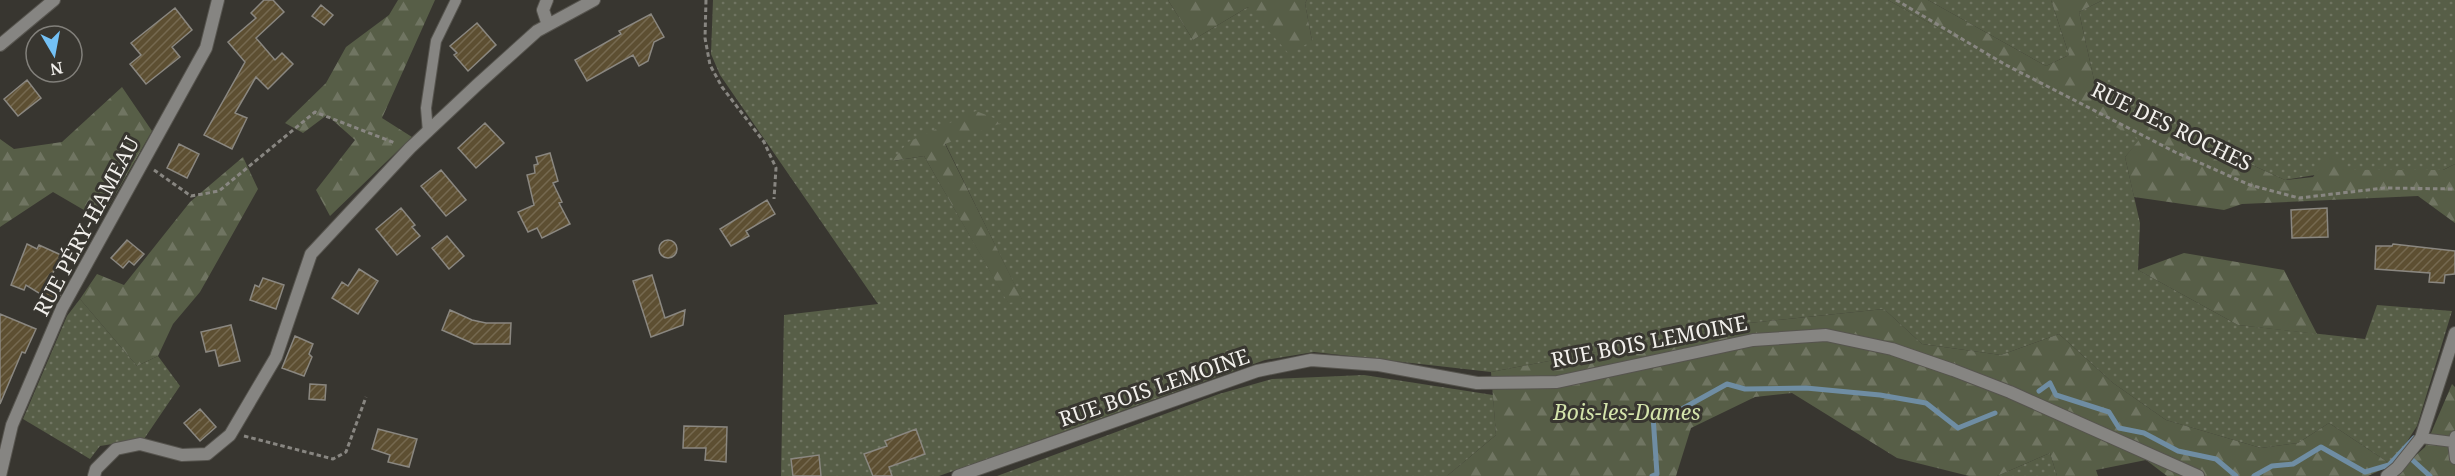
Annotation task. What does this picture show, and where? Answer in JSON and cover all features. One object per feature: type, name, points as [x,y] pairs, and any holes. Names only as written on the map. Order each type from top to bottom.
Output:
[{"type":"street","points":[[0,45],[54,0]]},
{"type":"street","name":"RUE PÉRY-HAMEAU","points":[[0,476],[12,425],[62,308],[206,48],[218,0]]},
{"type":"street","points":[[547,0],[543,10],[548,25]]},
{"type":"street","points":[[94,476],[96,469],[116,449],[140,444],[183,455],[207,454],[230,434],[276,357],[311,254],[410,148],[537,31],[594,0]]},
{"type":"street","points":[[2387,476],[2397,468],[2421,438],[2455,333]]},
{"type":"street","name":"RUE BOIS LEMOINE","points":[[958,476],[1257,371],[1311,360],[1379,365],[1477,382],[1557,382],[1753,340],[1826,335],[1892,349],[1953,370],[2010,392],[2198,476]]},
{"type":"lane","points":[[428,132],[426,108],[436,41],[456,0]]},
{"type":"lane","points":[[2421,438],[2454,439],[2455,459]]},
{"type":"path","points":[[706,0],[705,38],[710,65],[722,87],[764,142],[776,168],[774,199]]},
{"type":"path","name":"RUE DES ROCHES","points":[[1896,0],[2006,65],[2175,152],[2250,185],[2299,198],[2384,188],[2455,189]]},
{"type":"path","points":[[143,161],[191,196],[219,191],[315,112],[410,148]]},
{"type":"path","points":[[230,434],[333,459],[346,452],[366,397]]},
{"type":"green space","points":[[398,0],[435,0],[382,118],[412,137],[330,216],[316,190],[355,140],[327,115],[303,133],[285,123],[326,83],[346,47],[389,15]]},
{"type":"green space","points":[[713,0],[1168,0],[1193,40],[1248,7],[1312,41],[1305,3],[1307,0],[1888,0],[2140,140],[2125,157],[2140,223],[2138,270],[2238,325],[2365,339],[2377,305],[2452,311],[2417,426],[2392,465],[2329,423],[2298,443],[2261,448],[2166,420],[2113,383],[2059,334],[2001,355],[1922,344],[1884,309],[1749,323],[1491,372],[1314,352],[1265,360],[939,476],[781,476],[784,315],[878,304],[720,75],[711,54]],"holes":[[[945,143],[1022,300],[1008,302],[924,156],[893,161]]]},
{"type":"green space","points":[[1168,0],[1307,0],[1305,3],[1312,41],[1289,54],[1248,7],[1193,40]]},
{"type":"green space","points":[[1888,0],[1928,0],[2046,66],[2069,55],[2051,0],[2103,0],[2079,12],[2096,89],[2184,134],[2285,180],[2313,177],[2329,154],[2345,170],[2443,170],[2455,164],[2455,223],[2418,196],[2242,204],[2224,210],[2134,197],[2125,157],[2139,140]]},
{"type":"green space","points":[[1928,0],[2051,0],[2069,55],[2046,66]]},
{"type":"green space","points":[[2103,0],[2455,0],[2455,164],[2443,170],[2345,170],[2285,180],[2184,134],[2096,89],[2079,12]]},
{"type":"green space","points":[[122,87],[152,131],[101,220],[53,192],[0,227],[0,139],[14,149],[62,142]]},
{"type":"green space","points":[[976,111],[1004,122],[945,144],[1023,301],[1008,303],[924,156],[892,161],[908,142]]},
{"type":"green space","points":[[243,157],[258,189],[200,292],[173,324],[158,356],[137,366],[80,299],[97,274],[124,285],[190,202]]},
{"type":"green space","points":[[2184,253],[2284,270],[2317,334],[2238,325],[2138,270]]},
{"type":"green space","points":[[80,299],[137,366],[158,356],[180,386],[144,439],[100,446],[90,459],[23,419],[67,316]]},
{"type":"green space","name":"Bois-les-Dames","points":[[1884,309],[1922,344],[2001,355],[2059,334],[2113,383],[2166,420],[2261,448],[2298,443],[2329,423],[2392,465],[2368,476],[2167,476],[2146,460],[2096,470],[2098,476],[2057,476],[2050,453],[1997,476],[1969,476],[1897,458],[1792,393],[1755,397],[1691,428],[1676,476],[1447,476],[1496,435],[1491,372],[1749,323]]},
{"type":"green space","points":[[1364,375],[1493,395],[1496,435],[1447,476],[997,476],[1219,394],[1272,379]]},
{"type":"green space","points":[[2452,384],[2455,387],[2455,476],[2393,476],[2425,447]]},
{"type":"green space","points":[[2050,453],[2057,476],[1997,476]]},
{"type":"building","points":[[264,0],[273,0],[284,12],[256,38],[275,60],[282,53],[293,64],[268,89],[256,77],[235,113],[247,118],[232,149],[204,135],[245,62],[228,42],[256,18],[251,13]]},
{"type":"building","points":[[321,5],[333,15],[324,25],[312,16]]},
{"type":"building","points":[[175,8],[192,30],[172,47],[180,57],[146,84],[130,64],[141,55],[131,43]]},
{"type":"building","points":[[651,14],[664,37],[654,42],[648,61],[639,66],[633,55],[587,81],[575,60],[621,34],[619,31]]},
{"type":"building","points":[[477,23],[496,45],[468,71],[454,55],[457,53],[450,46]]},
{"type":"building","points":[[24,82],[30,84],[41,98],[18,116],[4,99]]},
{"type":"building","points":[[485,123],[504,143],[476,168],[458,148]]},
{"type":"building","points":[[179,144],[199,154],[187,178],[167,168]]},
{"type":"building","points":[[550,153],[558,181],[553,183],[562,202],[559,203],[570,224],[542,238],[537,228],[528,232],[518,212],[534,205],[527,175],[535,173],[534,165],[538,164],[536,157]]},
{"type":"building","points":[[441,170],[466,200],[446,216],[421,186]]},
{"type":"building","points":[[767,200],[775,214],[746,231],[749,236],[731,246],[720,229]]},
{"type":"building","points":[[401,208],[415,225],[412,227],[420,236],[397,255],[376,229]]},
{"type":"building","points":[[2327,208],[2328,237],[2292,238],[2291,210]]},
{"type":"building","points":[[447,236],[464,256],[449,269],[432,248]]},
{"type":"building","points":[[127,240],[144,254],[134,265],[129,261],[123,268],[111,258]]},
{"type":"building","points":[[668,240],[674,243],[677,249],[674,255],[668,258],[662,255],[659,249],[662,243]]},
{"type":"building","points":[[27,244],[37,249],[39,245],[61,255],[49,282],[63,290],[55,303],[26,285],[24,290],[11,285]]},
{"type":"building","points":[[2393,244],[2455,251],[2455,274],[2445,275],[2444,283],[2429,282],[2430,273],[2375,269],[2376,246],[2392,246]]},
{"type":"building","points":[[359,269],[378,281],[358,314],[332,298],[342,282],[348,286]]},
{"type":"building","points":[[652,275],[665,318],[685,310],[683,325],[651,337],[633,281]]},
{"type":"building","points":[[263,278],[284,285],[276,309],[250,300],[255,285],[259,287]]},
{"type":"building","points":[[450,310],[472,320],[486,323],[511,323],[510,344],[474,344],[442,330]]},
{"type":"building","points":[[0,314],[36,329],[25,353],[22,352],[0,404]]},
{"type":"building","points":[[231,325],[240,361],[219,366],[215,350],[206,352],[201,332]]},
{"type":"building","points":[[295,336],[313,344],[309,354],[312,357],[304,376],[282,368]]},
{"type":"building","points":[[310,384],[326,385],[325,400],[309,399]]},
{"type":"building","points":[[200,409],[216,427],[200,441],[184,423]]},
{"type":"building","points":[[684,426],[727,427],[726,462],[705,460],[706,448],[683,448]]},
{"type":"building","points":[[378,429],[417,439],[409,467],[388,462],[390,455],[372,449]]},
{"type":"building","points":[[916,429],[925,454],[889,467],[892,476],[873,476],[864,454],[887,446],[885,441]]},
{"type":"building","points":[[819,455],[821,476],[793,476],[791,459]]},
{"type":"waterway","points":[[2039,391],[2050,383],[2056,395],[2109,412],[2119,428],[2144,433],[2178,451],[2216,459],[2236,476]]},
{"type":"waterway","points":[[1652,476],[1657,474],[1653,416],[1680,410],[1727,384],[1745,389],[1806,388],[1880,395],[1926,403],[1958,428],[1995,413]]},
{"type":"waterway","points":[[2254,476],[2272,466],[2293,464],[2321,447],[2365,472],[2389,465],[2414,438]]},
{"type":"waterway","points":[[2407,455],[2430,476]]}]
